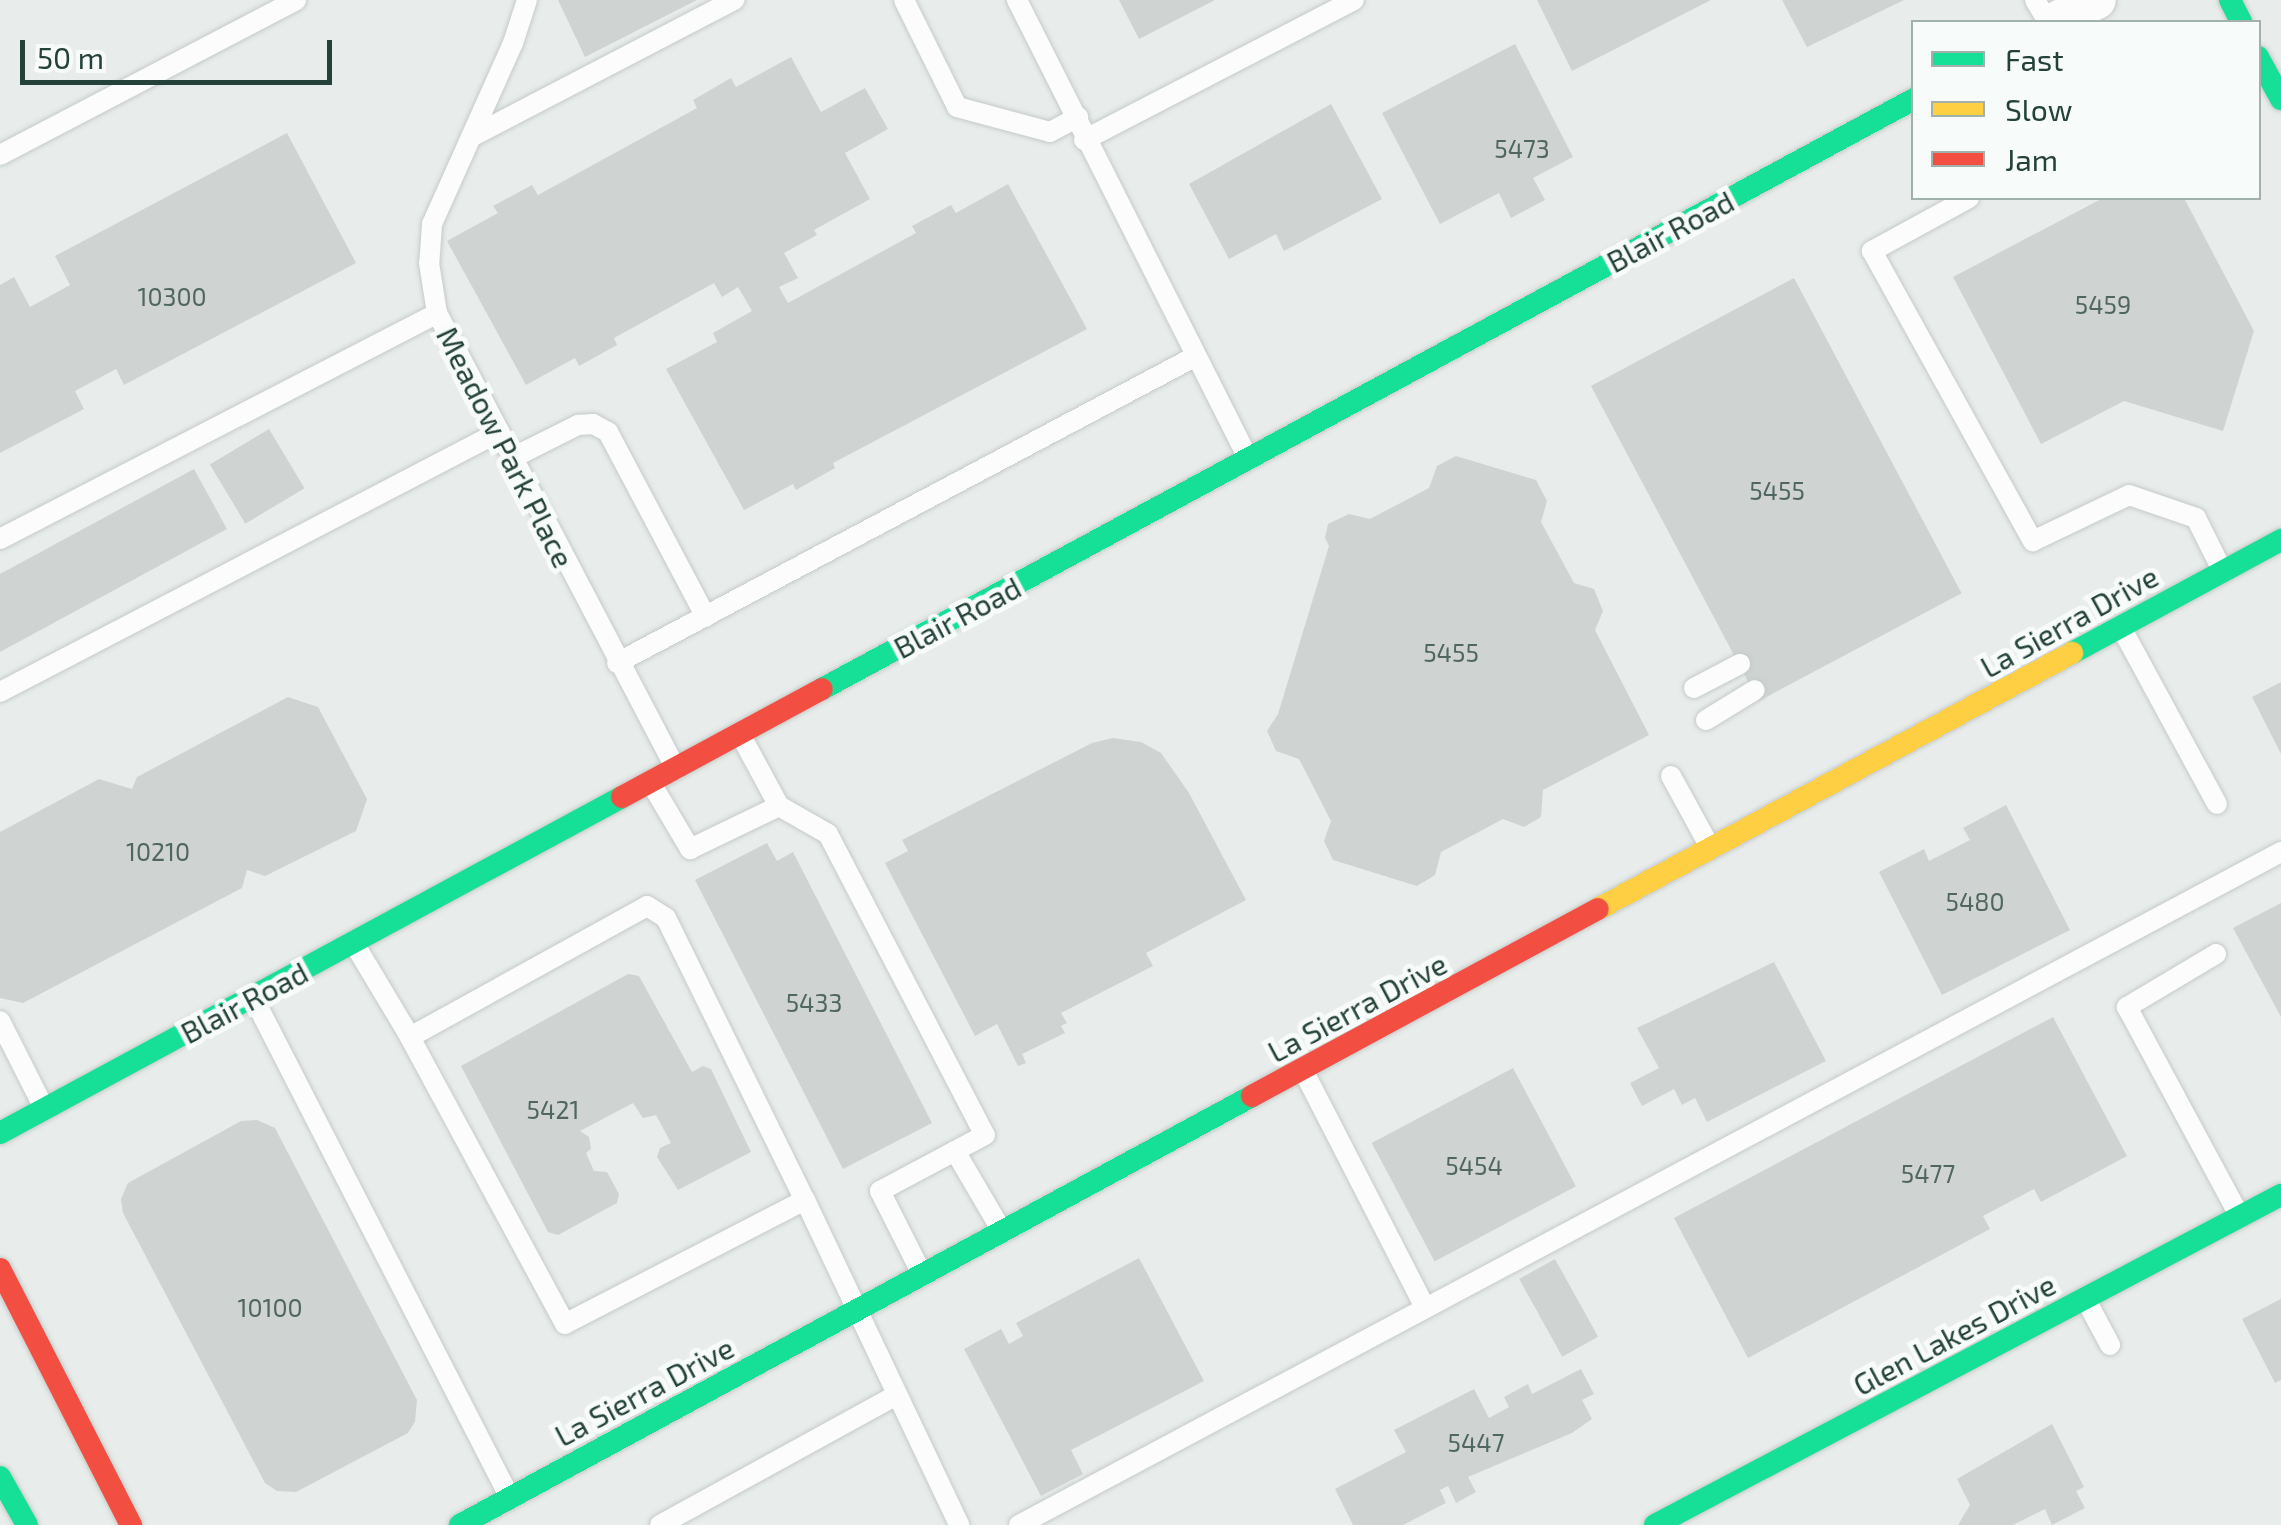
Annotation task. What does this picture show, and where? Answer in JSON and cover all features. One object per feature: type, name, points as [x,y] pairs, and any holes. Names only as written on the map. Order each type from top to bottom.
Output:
[{"type":"main road","points":[[2261,62],[2281,99]]},
{"type":"main road","name":"Blair Road","points":[[0,1133],[1911,101]]},
{"type":"main road","name":"La Sierra Drive","points":[[471,1522],[2281,540]]},
{"type":"main road","name":"Glen Lakes Drive","points":[[1655,1525],[2281,1196]]},
{"type":"main road","points":[[0,1269],[131,1525]]},
{"type":"main road","points":[[0,1477],[27,1525]]},
{"type":"street","points":[[2055,20],[2097,0]]},
{"type":"lane","points":[[0,156],[296,0]]},
{"type":"lane","name":"Meadow Park Place","points":[[526,0],[513,44],[432,224],[429,264],[437,313],[676,770]]},
{"type":"lane","points":[[472,137],[734,0]]},
{"type":"lane","points":[[904,0],[957,107],[1050,132],[1078,117]]},
{"type":"lane","points":[[1016,0],[1249,459]]},
{"type":"lane","points":[[1084,140],[1354,0]]},
{"type":"lane","points":[[1965,200],[1872,251],[2033,541],[2129,495],[2196,518],[2223,571]]},
{"type":"lane","points":[[0,539],[437,313]]},
{"type":"lane","points":[[617,663],[1196,356]]},
{"type":"lane","points":[[512,458],[578,425],[593,424],[608,432],[706,617]]},
{"type":"lane","points":[[0,692],[499,432]]},
{"type":"lane","points":[[2121,627],[2217,804]]},
{"type":"lane","points":[[1694,688],[1740,664]]},
{"type":"lane","points":[[1706,720],[1755,690]]},
{"type":"lane","points":[[740,734],[779,806],[828,834],[985,1135],[880,1191],[922,1274]]},
{"type":"lane","points":[[1671,776],[1712,849]]},
{"type":"lane","points":[[651,783],[690,849],[779,806]]},
{"type":"lane","points":[[1019,1525],[2281,852]]},
{"type":"lane","points":[[410,1037],[647,906],[666,918],[959,1525]]},
{"type":"lane","points":[[354,943],[410,1037],[565,1324],[805,1200]]},
{"type":"lane","points":[[2216,954],[2127,1007],[2240,1217]]},
{"type":"lane","points":[[253,997],[510,1498]]},
{"type":"lane","points":[[0,1021],[44,1110]]},
{"type":"lane","points":[[1303,1070],[1425,1307]]},
{"type":"lane","points":[[955,1151],[1002,1231]]},
{"type":"lane","points":[[2085,1299],[2110,1344]]},
{"type":"lane","points":[[660,1525],[896,1395]]},
{"type":"building","points":[[558,0],[697,0],[585,57]]},
{"type":"building","points":[[1119,0],[1215,0],[1139,39]]},
{"type":"building","points":[[1537,0],[1711,0],[1572,71]]},
{"type":"building","points":[[1782,0],[1904,0],[1807,47]]},
{"type":"building","points":[[1515,44],[1573,157],[1533,178],[1545,200],[1511,218],[1499,193],[1440,224],[1382,113]]},
{"type":"building","points":[[791,57],[821,112],[865,88],[888,129],[845,153],[870,199],[814,230],[817,235],[784,253],[798,278],[779,287],[788,303],[916,233],[912,226],[951,205],[956,213],[1008,184],[1087,329],[833,463],[835,468],[796,490],[793,484],[744,510],[666,369],[717,342],[713,333],[752,311],[738,287],[722,297],[714,283],[614,338],[617,345],[579,366],[575,358],[526,385],[447,241],[498,213],[493,206],[532,185],[538,195],[697,108],[693,100],[731,78],[736,87]]},
{"type":"building","points":[[1331,104],[1382,199],[1284,251],[1276,234],[1229,259],[1189,184]]},
{"type":"building","points":[[287,133],[356,263],[124,385],[116,369],[75,391],[84,409],[0,453],[0,285],[14,277],[30,307],[70,285],[55,256]]},
{"type":"building","points":[[2099,200],[2185,200],[2254,331],[2223,431],[2124,401],[2041,444],[1953,277]]},
{"type":"building","points":[[1794,278],[1962,593],[1759,701],[1591,386]]},
{"type":"building","points":[[269,429],[305,488],[245,524],[210,465]]},
{"type":"building","points":[[1456,456],[1536,480],[1547,501],[1541,522],[1574,583],[1594,589],[1603,611],[1595,630],[1649,735],[1543,790],[1541,817],[1524,827],[1503,819],[1441,852],[1435,875],[1417,886],[1333,860],[1324,841],[1331,821],[1299,759],[1276,751],[1267,731],[1278,714],[1329,546],[1325,538],[1328,524],[1349,514],[1370,519],[1429,488],[1437,466]]},
{"type":"building","points":[[194,469],[227,529],[0,652],[0,574]]},
{"type":"building","points":[[2281,682],[2281,754],[2252,697]]},
{"type":"building","points":[[288,697],[318,707],[367,799],[356,831],[265,876],[247,870],[242,888],[23,1003],[0,998],[0,832],[99,779],[132,789],[137,777]]},
{"type":"building","points":[[1113,738],[1141,742],[1161,753],[1189,793],[1246,900],[1146,953],[1153,966],[1061,1013],[1067,1023],[1061,1026],[1065,1033],[1022,1054],[1026,1063],[1018,1066],[997,1024],[975,1036],[885,863],[908,851],[902,840],[1092,743]]},
{"type":"building","points":[[2006,805],[2070,930],[1942,995],[1879,872],[1924,849],[1929,861],[1970,840],[1963,828]]},
{"type":"building","points":[[767,843],[777,861],[793,852],[932,1123],[843,1169],[695,880]]},
{"type":"building","points":[[2281,903],[2281,1017],[2233,928]]},
{"type":"building","points":[[1774,962],[1826,1061],[1707,1122],[1695,1098],[1682,1105],[1674,1089],[1642,1106],[1630,1083],[1659,1068],[1637,1028]]},
{"type":"building","points":[[628,974],[639,976],[692,1072],[703,1066],[711,1069],[751,1152],[678,1190],[657,1157],[660,1148],[671,1143],[656,1115],[643,1118],[633,1103],[580,1131],[589,1137],[591,1149],[586,1153],[594,1171],[607,1172],[619,1194],[617,1203],[558,1235],[548,1232],[461,1066]]},
{"type":"building","points":[[2053,1017],[2127,1156],[2041,1202],[2034,1189],[1983,1216],[1990,1229],[1748,1358],[1674,1218]]},
{"type":"building","points":[[1513,1068],[1576,1186],[1435,1261],[1372,1143]]},
{"type":"building","points":[[257,1120],[275,1128],[417,1400],[415,1422],[408,1433],[296,1492],[277,1491],[265,1483],[123,1213],[121,1199],[128,1183],[241,1121]]},
{"type":"building","points":[[1139,1258],[1204,1381],[1071,1450],[1083,1474],[1041,1496],[964,1349],[1001,1329],[1009,1344],[1023,1336],[1016,1323]]},
{"type":"building","points":[[1555,1259],[1598,1337],[1562,1357],[1519,1279]]},
{"type":"building","points":[[2281,1299],[2281,1380],[2275,1383],[2242,1319]]},
{"type":"building","points":[[1581,1369],[1594,1394],[1582,1400],[1592,1419],[1572,1433],[1468,1477],[1476,1492],[1456,1503],[1448,1486],[1440,1490],[1446,1503],[1403,1525],[1353,1525],[1335,1489],[1406,1452],[1394,1430],[1474,1389],[1489,1418],[1509,1407],[1504,1397],[1528,1384],[1532,1394]]},
{"type":"building","points":[[2052,1424],[2084,1487],[2076,1491],[2085,1508],[2052,1525],[2045,1509],[2013,1525],[1958,1525],[1970,1505],[1957,1479]]},
{"type":"traffic: fast","points":[[2230,0],[2240,20]]},
{"type":"traffic: fast","points":[[2261,62],[2281,99]]},
{"type":"traffic: fast","points":[[822,689],[1911,101]]},
{"type":"traffic: fast","points":[[2072,653],[2281,540]]},
{"type":"traffic: fast","points":[[0,1133],[622,797]]},
{"type":"traffic: fast","points":[[460,1525],[1252,1096]]},
{"type":"traffic: fast","points":[[1655,1525],[2281,1195]]},
{"type":"traffic: fast","points":[[0,1477],[27,1525]]},
{"type":"traffic: slow","points":[[1598,909],[2072,653]]},
{"type":"traffic: jam","points":[[622,797],[822,689]]},
{"type":"traffic: jam","points":[[1252,1096],[1598,909]]},
{"type":"traffic: jam","points":[[0,1269],[131,1525]]}]
